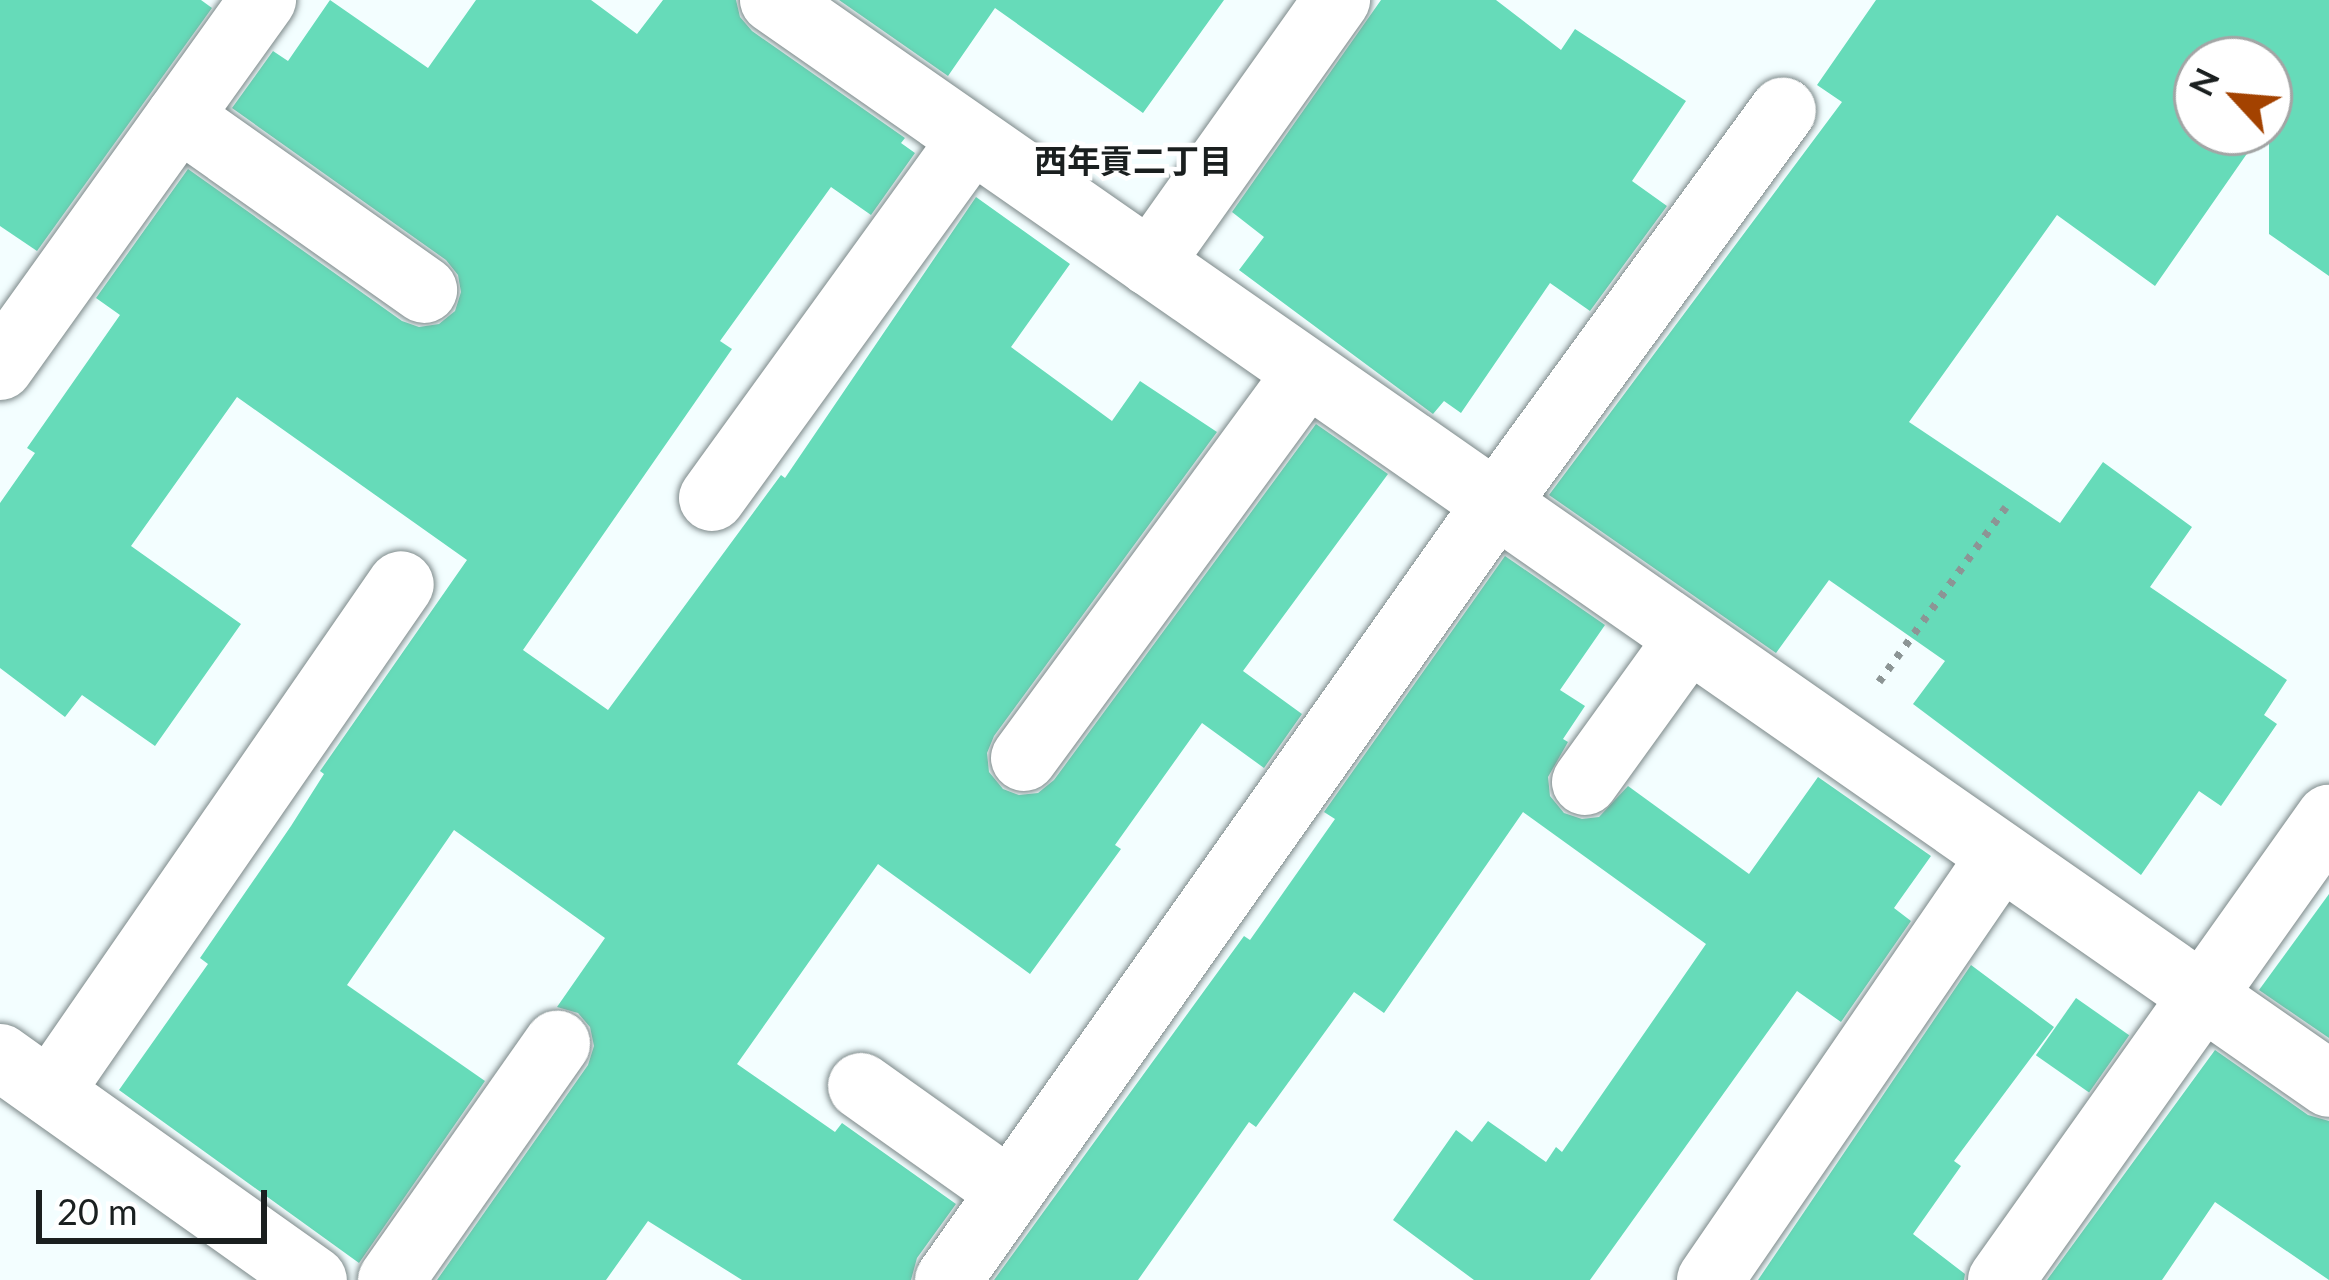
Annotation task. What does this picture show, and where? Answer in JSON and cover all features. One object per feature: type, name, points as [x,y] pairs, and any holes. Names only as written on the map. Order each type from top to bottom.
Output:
[{"type":"street","points":[[0,367],[262,0]]},
{"type":"street","points":[[1150,263],[1337,0]]},
{"type":"street","points":[[799,7],[972,139],[2329,1084]]},
{"type":"street","points":[[948,1280],[1496,504],[1784,110]]},
{"type":"street","points":[[179,117],[424,290]]},
{"type":"street","points":[[712,498],[972,139]]},
{"type":"street","points":[[1024,758],[1307,373]]},
{"type":"street","points":[[314,1280],[25,1074],[401,584]]},
{"type":"street","points":[[1585,782],[1688,639]]},
{"type":"street","points":[[2001,1280],[2329,818]]},
{"type":"street","points":[[1710,1280],[2000,857]]},
{"type":"street","points":[[391,1280],[556,1044]]},
{"type":"street","points":[[861,1086],[1010,1192]]},
{"type":"path","points":[[1836,742],[2006,507]]},
{"type":"building","points":[[0,0],[201,0],[212,8],[37,251],[0,226]]},
{"type":"building","points":[[330,0],[428,68],[476,0],[591,0],[637,34],[663,0],[736,0],[740,17],[752,31],[905,138],[901,143],[915,153],[871,215],[831,187],[720,341],[732,349],[523,650],[608,710],[781,475],[785,478],[976,197],[1070,264],[1011,347],[1112,421],[1140,381],[1217,432],[994,736],[987,753],[989,772],[1003,789],[1019,795],[1038,793],[1054,780],[1316,424],[1388,474],[1243,671],[1302,714],[1264,768],[1202,723],[1115,845],[1121,849],[1030,974],[878,864],[737,1064],[835,1132],[842,1123],[956,1204],[917,1258],[911,1280],[742,1280],[648,1221],[606,1280],[437,1280],[588,1065],[594,1046],[590,1027],[578,1013],[557,1007],[605,938],[454,830],[347,985],[485,1081],[359,1263],[119,1090],[208,964],[200,958],[291,826],[324,774],[320,771],[467,560],[237,397],[131,546],[241,624],[155,746],[82,695],[65,717],[0,668],[0,503],[35,453],[27,448],[120,315],[96,298],[188,169],[402,321],[419,327],[439,324],[455,311],[461,292],[458,275],[446,260],[232,108],[273,51],[288,61]]},
{"type":"building","points":[[839,0],[1224,0],[1143,113],[995,8],[948,76]]},
{"type":"building","points":[[1381,0],[1496,0],[1561,50],[1575,29],[1686,101],[1632,181],[1667,206],[1590,311],[1550,283],[1461,413],[1444,401],[1433,414],[1239,270],[1264,237],[1232,212]]},
{"type":"building","points":[[1876,0],[2329,0],[2329,276],[2269,234],[2269,156],[2293,156],[2293,36],[2173,36],[2173,156],[2245,156],[2155,286],[2057,215],[1909,422],[2060,523],[2103,462],[2192,527],[2150,587],[2287,680],[2264,715],[2277,724],[2221,806],[2199,791],[2141,875],[1913,704],[1945,661],[1829,580],[1776,653],[1549,495],[1842,102],[1817,85]]},
{"type":"building","points":[[1505,556],[1605,625],[1560,690],[1585,706],[1563,739],[1568,742],[1548,777],[1550,796],[1564,813],[1582,819],[1599,817],[1628,786],[1749,874],[1818,777],[1931,856],[1894,908],[1911,921],[1841,1022],[1797,991],[1590,1280],[1474,1280],[1393,1220],[1456,1130],[1472,1142],[1488,1121],[1546,1162],[1556,1147],[1562,1152],[1706,944],[1523,812],[1384,1013],[1354,992],[1256,1127],[1249,1122],[1138,1280],[994,1280],[1244,936],[1250,940],[1335,819],[1324,812]]},
{"type":"building","points":[[2329,894],[2329,1038],[2259,990]]},
{"type":"building","points":[[1971,965],[2054,1027],[1954,1161],[1961,1166],[1913,1234],[1965,1274],[1964,1280],[1758,1280]]},
{"type":"building","points":[[2076,998],[2129,1035],[2089,1093],[2036,1055]]},
{"type":"building","points":[[2215,1050],[2308,1115],[2329,1121],[2329,1280],[2215,1202],[2162,1280],[2047,1280]]},
{"type":"district","name":"西年貢二丁目","points":[[1133,161]]}]
